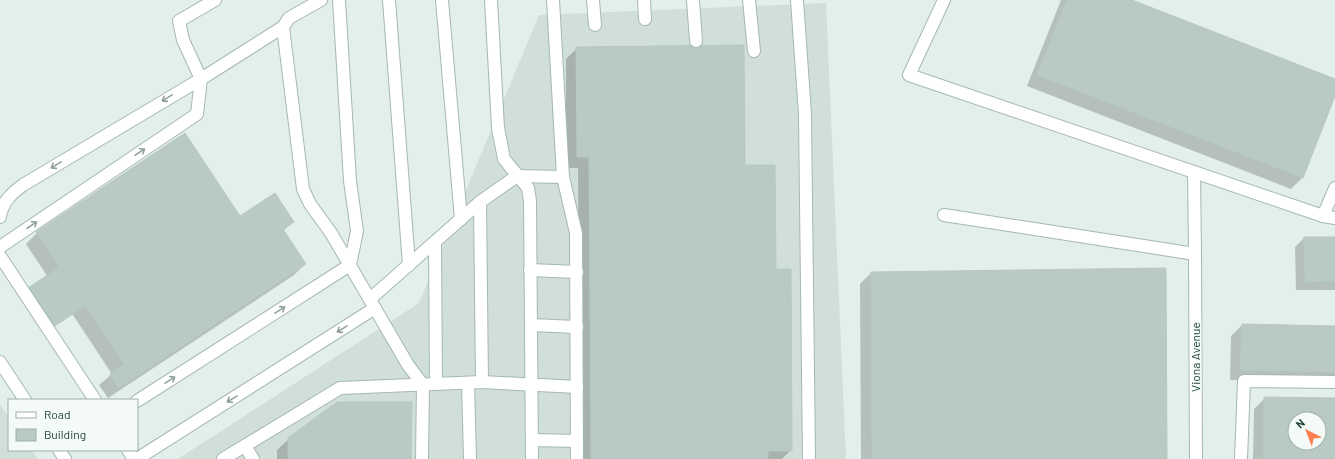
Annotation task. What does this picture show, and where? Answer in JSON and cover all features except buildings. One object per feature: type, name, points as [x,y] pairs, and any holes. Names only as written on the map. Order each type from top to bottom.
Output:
[{"type":"street","points":[[0,247],[197,114],[201,78],[183,40],[179,21],[215,0]]},
{"type":"street","points":[[0,217],[0,213],[9,196],[23,184],[201,78],[283,27],[289,18],[321,0]]},
{"type":"street","points":[[138,400],[350,265],[356,231],[350,181],[339,0]]},
{"type":"street","points":[[389,0],[409,265]]},
{"type":"street","points":[[442,0],[461,219]]},
{"type":"street","points":[[491,0],[498,128],[504,159],[528,188],[530,201],[532,459]]},
{"type":"street","points":[[553,0],[563,177],[576,233],[577,459]]},
{"type":"street","points":[[593,0],[595,25]]},
{"type":"street","points":[[644,0],[645,20]]},
{"type":"street","points":[[693,0],[696,41]]},
{"type":"street","points":[[749,0],[754,51]]},
{"type":"street","points":[[797,0],[805,114],[809,459]]},
{"type":"street","points":[[944,0],[909,75],[1329,217],[1335,188]]},
{"type":"street","points":[[283,27],[303,189],[310,204],[331,233],[408,365],[423,385],[422,459]]},
{"type":"street","name":"Viona Avenue","points":[[1194,172],[1196,459]]},
{"type":"street","points":[[129,451],[136,459],[372,304],[409,265],[480,202],[517,176],[563,177]]},
{"type":"street","points":[[480,202],[482,382]]},
{"type":"street","points":[[944,215],[1195,254]]},
{"type":"street","points":[[435,242],[436,384]]},
{"type":"street","points":[[0,256],[94,399]]},
{"type":"street","points":[[530,270],[576,272]]},
{"type":"street","points":[[531,325],[577,327]]},
{"type":"street","points":[[0,362],[24,399]]},
{"type":"street","points":[[1241,459],[1244,381],[1335,382]]},
{"type":"street","points":[[223,459],[340,388],[482,382],[577,387]]},
{"type":"street","points":[[468,383],[470,459]]},
{"type":"street","points":[[532,440],[577,441]]},
{"type":"street","points":[[245,446],[253,459]]},
{"type":"shaded area","points":[[826,3],[846,459],[178,459],[419,303],[539,15]]},
{"type":"shaded area","points":[[0,405],[8,417],[8,451],[32,451],[38,459],[0,459]]}]
